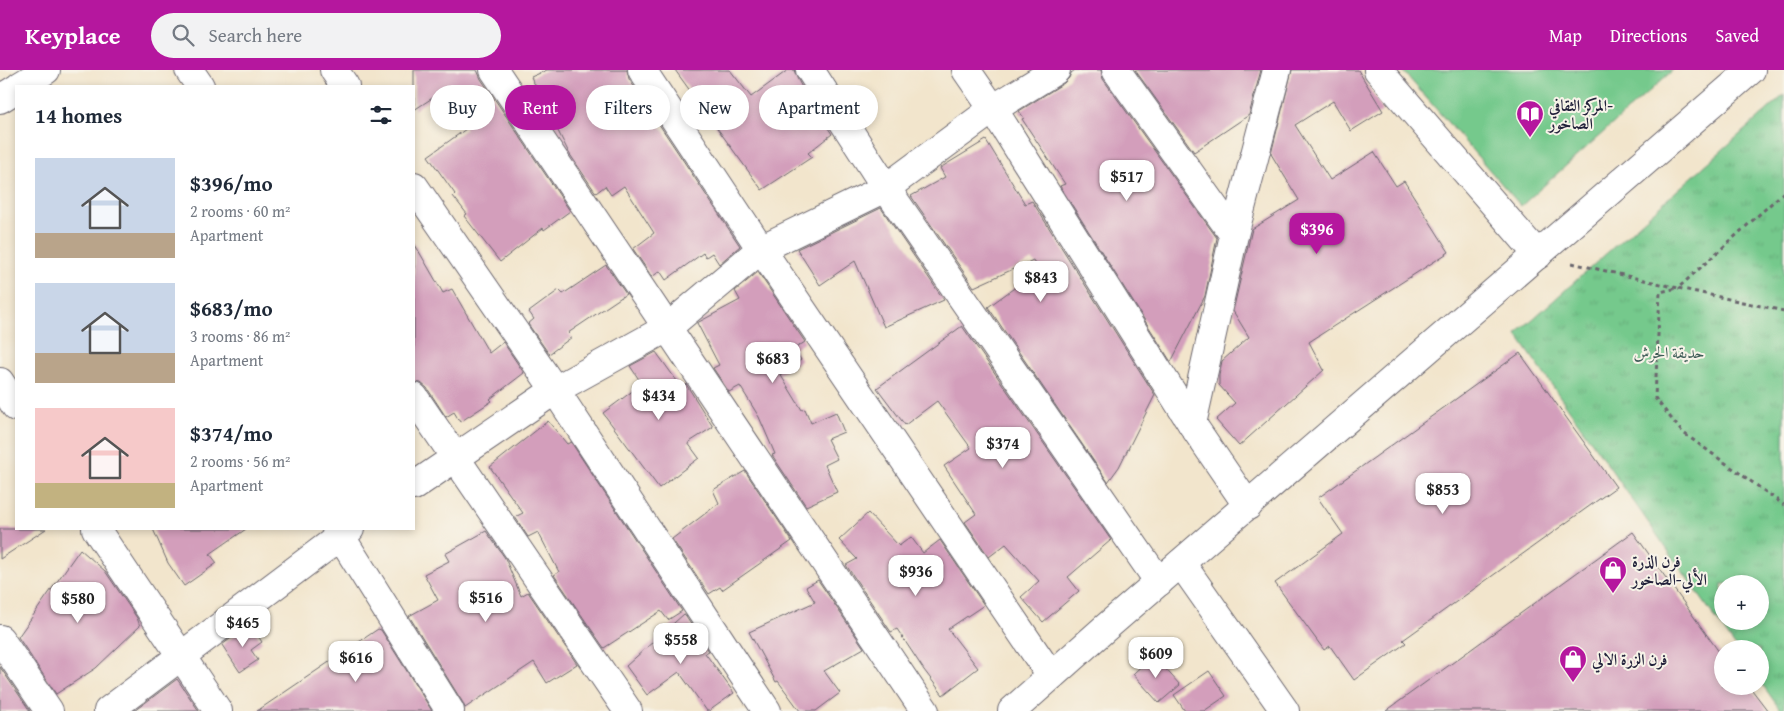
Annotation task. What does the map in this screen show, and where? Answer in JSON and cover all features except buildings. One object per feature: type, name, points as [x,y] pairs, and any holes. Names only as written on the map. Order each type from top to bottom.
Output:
[{"type":"street","points":[[189,70],[199,85]]},
{"type":"street","points":[[334,70],[344,85]]},
{"type":"street","points":[[494,70],[925,711]]},
{"type":"street","points":[[642,70],[761,249],[1051,676]]},
{"type":"street","points":[[810,70],[886,188],[1159,582]]},
{"type":"street","points":[[966,70],[993,109],[1192,424],[1248,506]]},
{"type":"street","points":[[415,485],[554,390],[667,328],[761,249],[886,188],[993,109],[1056,70]]},
{"type":"street","points":[[1116,70],[1234,235]]},
{"type":"street","points":[[1192,424],[1234,235],[1277,70]]},
{"type":"street","points":[[1378,70],[1538,255]]},
{"type":"street","points":[[1012,711],[1751,70]]},
{"type":"street","points":[[0,99],[15,89]]},
{"type":"street","points":[[415,187],[554,390],[767,711]]},
{"type":"street","points":[[0,382],[15,405]]},
{"type":"street","points":[[415,398],[628,711]]},
{"type":"street","points":[[97,530],[218,711]]},
{"type":"street","points":[[108,711],[342,531],[450,711]]},
{"type":"street","points":[[1181,563],[1285,711]]},
{"type":"street","points":[[0,639],[49,711]]},
{"type":"path","points":[[1784,192],[1678,288],[1660,292],[1655,398],[1682,432],[1784,505]]},
{"type":"path","points":[[1538,255],[1782,311],[1784,306]]},
{"type":"green space","name":"المركز الثقافي- الصاخور","points":[[1402,70],[1673,70],[1521,206]]},
{"type":"green space","name":"حديقة الحرش","points":[[1784,95],[1784,711],[1781,711],[1769,694],[1769,640],[1731,640],[1724,630],[1769,630],[1769,575],[1714,575],[1714,616],[1516,334]]},
{"type":"place","name":"المركز الثقافي- الصاخور","points":[[1530,138]]},
{"type":"place","name":"فرن الذرة الألي-الصاخور","points":[[1613,594]]},
{"type":"place","name":"فرن الزرة الالي","points":[[1573,683]]}]
